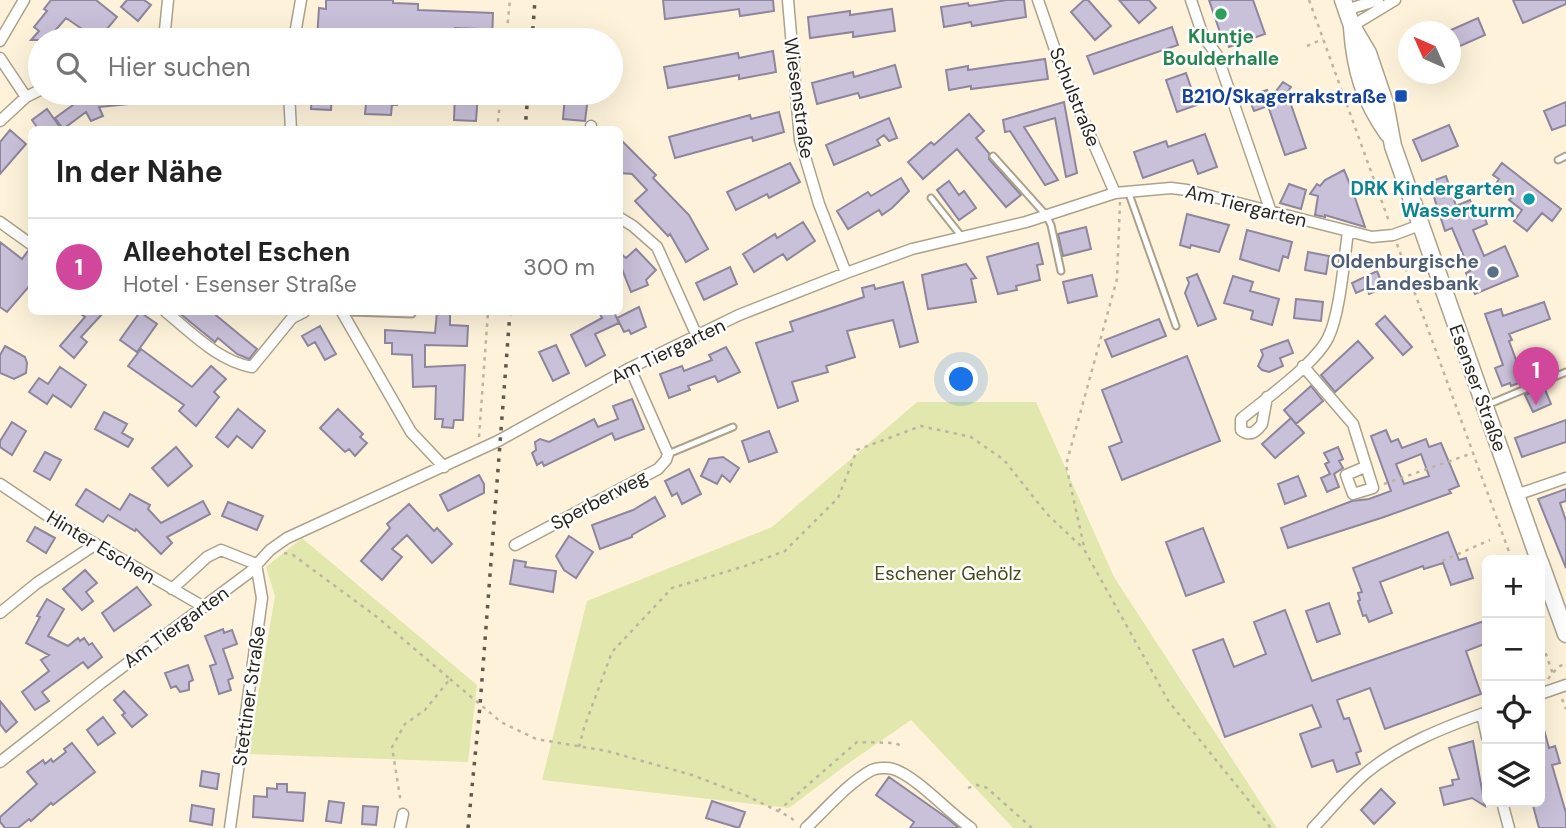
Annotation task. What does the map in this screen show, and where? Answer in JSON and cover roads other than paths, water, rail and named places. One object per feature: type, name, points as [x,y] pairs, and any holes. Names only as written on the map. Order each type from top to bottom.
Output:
[{"type":"main road","name":"Esenser Straße","points":[[1347,12],[1354,59],[1371,110],[1390,136],[1538,555]]},
{"type":"main road","name":"Esenser Straße","points":[[1545,575],[1566,634]]},
{"type":"street","points":[[0,41],[24,0]]},
{"type":"street","points":[[165,28],[168,0]]},
{"type":"street","points":[[296,28],[301,0]]},
{"type":"street","name":"Wiesenstraße","points":[[788,0],[800,139],[819,204],[846,273]]},
{"type":"street","name":"Schulstraße","points":[[1038,0],[1063,73],[1121,192]]},
{"type":"street","points":[[1191,0],[1203,36],[1217,55],[1271,212]]},
{"type":"street","points":[[1347,12],[1378,0]]},
{"type":"street","points":[[1347,12],[1395,0]]},
{"type":"street","points":[[0,58],[26,97],[0,121]]},
{"type":"street","points":[[290,105],[291,126]]},
{"type":"street","name":"Am Tiergarten","points":[[0,762],[101,682],[250,572],[270,550],[287,538],[444,467],[630,368],[739,315],[846,273],[912,249],[1046,215],[1121,192],[1171,188],[1187,190],[1372,237],[1393,235],[1420,225]]},
{"type":"street","points":[[623,220],[657,247],[696,336]]},
{"type":"street","points":[[0,222],[28,242]]},
{"type":"street","points":[[1267,397],[1303,366],[1327,340],[1334,324],[1348,232]]},
{"type":"street","points":[[170,315],[214,351],[239,365],[252,367],[292,318],[298,315]]},
{"type":"street","points":[[343,315],[411,432],[444,467]]},
{"type":"street","points":[[1303,366],[1353,424],[1373,488],[1353,494],[1346,475],[1365,467]]},
{"type":"street","points":[[630,368],[668,454]]},
{"type":"street","name":"Sperberweg","points":[[515,545],[658,469],[668,454]]},
{"type":"street","points":[[1516,495],[1566,478]]},
{"type":"street","name":"Hinter Eschen","points":[[0,484],[204,607]]},
{"type":"street","points":[[0,613],[37,583],[96,544]]},
{"type":"street","points":[[172,589],[207,557],[220,550],[256,564]]},
{"type":"street","name":"Stettiner Straße","points":[[230,828],[262,597],[256,564]]},
{"type":"street","points":[[1545,692],[1566,685]]},
{"type":"street","points":[[1313,828],[1366,774],[1404,747],[1452,724],[1482,714]]},
{"type":"street","points":[[804,828],[873,769],[883,768],[893,769],[910,778],[971,828]]},
{"type":"street","points":[[1503,807],[1509,828]]},
{"type":"street","points":[[400,828],[402,814]]},
{"type":"lane","points":[[993,156],[1046,215],[1051,225],[1061,271]]},
{"type":"lane","points":[[1558,160],[1566,156]]},
{"type":"lane","points":[[1121,192],[1175,326]]},
{"type":"lane","points":[[931,198],[962,237]]},
{"type":"lane","points":[[1484,406],[1566,372]]},
{"type":"lane","points":[[668,454],[733,427]]},
{"type":"railway","points":[[533,28],[535,0]]},
{"type":"railway","points":[[525,126],[527,105]]},
{"type":"railway","points":[[468,828],[510,315]]},
{"type":"place","name":"Kluntje Boulderhalle","points":[[1221,14]]},
{"type":"place","name":"B210/Skagerrakstraße","points":[[1401,96]]},
{"type":"place","name":"DRK Kindergarten Wasserturm","points":[[1529,199]]},
{"type":"place","name":"Oldenburgische Landesbank","points":[[1493,272]]},
{"type":"place","name":"Alleehotel Eschen","points":[[1536,405]]},
{"type":"park label","name":"Eschener Gehölz","points":[[948,573]]}]
